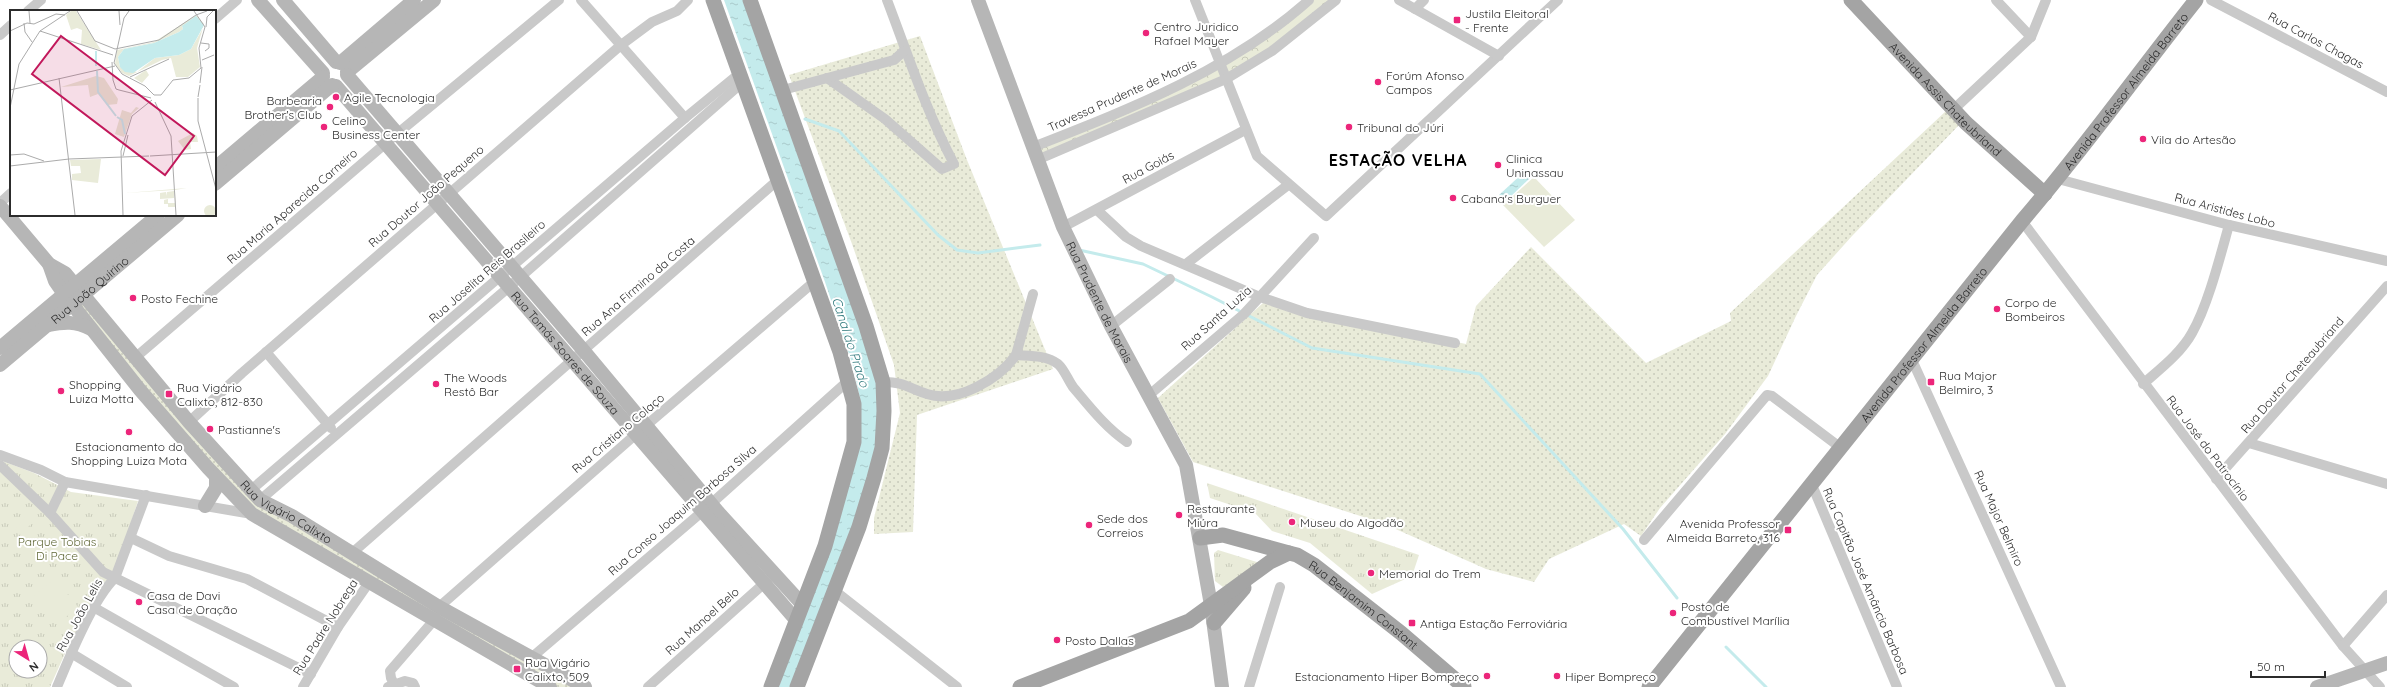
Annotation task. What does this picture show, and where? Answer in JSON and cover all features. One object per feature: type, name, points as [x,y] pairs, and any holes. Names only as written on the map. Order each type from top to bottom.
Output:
[{"type":"main road","name":"Rua Tomás Soares de Souza","points":[[258,0],[329,80],[449,194],[573,360],[635,434],[707,507]]},
{"type":"main road","name":"Rua Tomás Soares de Souza","points":[[283,0],[342,68],[437,204],[584,351],[646,426],[707,507],[769,579],[796,620]]},
{"type":"main road","points":[[342,68],[414,0]]},
{"type":"main road","points":[[329,80],[326,66],[342,68],[434,0]]},
{"type":"main road","points":[[713,0],[816,281],[849,380],[855,415],[854,442],[825,546],[771,687]]},
{"type":"main road","points":[[750,0],[783,90],[883,382],[882,448],[859,527],[797,687]]},
{"type":"main road","name":"Rua Prudente de Morais","points":[[978,0],[1063,227],[1111,326],[1186,464],[1214,623],[1222,687]]},
{"type":"main road","name":"Avenida Assis Chateubriand","points":[[1851,0],[1953,110],[2044,194]]},
{"type":"main road","name":"Avenida Professor Almeida Barreto","points":[[1649,687],[2022,221],[2058,179],[2128,85],[2196,0]]},
{"type":"main road","points":[[216,167],[329,80],[343,82],[342,68]]},
{"type":"main road","points":[[216,183],[329,80]]},
{"type":"main road","name":"Rua Vigário Calixto","points":[[0,204],[49,264],[55,281],[92,330],[216,477],[252,514],[370,581],[530,658],[585,687]]},
{"type":"main road","name":"Rua João Quirino","points":[[80,290],[157,216]]},
{"type":"main road","name":"Rua João Quirino","points":[[0,348],[68,299],[177,216]]},
{"type":"main road","name":"Rua Vigário Calixto","points":[[49,264],[65,273],[189,422],[255,495],[292,516],[351,554],[437,613],[550,687]]},
{"type":"main road","name":"Rua João Quirino","points":[[0,365],[47,325],[68,299]]},
{"type":"main road","points":[[47,325],[69,321],[78,322],[92,330]]},
{"type":"main road","points":[[206,506],[216,488],[216,477]]},
{"type":"main road","name":"Rua Benjamim Constant","points":[[1200,538],[1223,535],[1297,555],[1314,565],[1401,633],[1464,687]]},
{"type":"main road","points":[[1020,687],[1189,620],[1270,562],[1289,553]]},
{"type":"main road","points":[[1214,623],[1256,573]]},
{"type":"main road","name":"Rua Tomás Soares de Souza","points":[[769,579],[802,604]]},
{"type":"main road","points":[[2318,687],[2387,663]]},
{"type":"street","points":[[29,10],[41,0]]},
{"type":"street","points":[[216,18],[237,0]]},
{"type":"street","name":"Rua Maria Aparecida Carneiro","points":[[136,357],[391,138],[559,0]]},
{"type":"street","points":[[581,0],[685,118]]},
{"type":"street","name":"Rua Doutor João Pequeno","points":[[189,422],[266,352],[621,45],[652,22],[677,11],[688,0]]},
{"type":"street","points":[[827,78],[886,119],[942,169],[954,164],[937,131],[911,62],[904,50],[903,42],[887,0]]},
{"type":"street","points":[[1195,0],[1245,130],[1257,156],[1288,185],[1326,216],[1558,0]]},
{"type":"street","name":"Travessa Prudente de Morais","points":[[1035,154],[1220,64],[1265,37],[1310,0]]},
{"type":"street","points":[[1035,154],[1226,79],[1272,51],[1336,0]]},
{"type":"street","points":[[1400,0],[1499,56]]},
{"type":"street","points":[[1415,9],[1424,0]]},
{"type":"street","points":[[1996,0],[2031,37]]},
{"type":"street","points":[[1953,110],[2031,37],[2046,0]]},
{"type":"street","name":"Rua Carlos Chagas","points":[[2211,0],[2387,92]]},
{"type":"street","points":[[0,35],[10,26]]},
{"type":"street","points":[[783,90],[894,60],[904,50]]},
{"type":"street","name":"Rua Joselita Reis Brasileiro","points":[[255,495],[336,433],[685,118],[742,77]]},
{"type":"street","name":"Rua Joselita Reis Brasileiro","points":[[255,495],[327,424],[510,277],[742,77]]},
{"type":"street","name":"Rua Goiás","points":[[1063,227],[1245,130]]},
{"type":"street","name":"Rua Ana Firmino da Costa","points":[[351,554],[779,179]]},
{"type":"street","name":"Rua Aristides Lobo","points":[[2058,179],[2228,225],[2387,261]]},
{"type":"street","points":[[1186,264],[1288,185]]},
{"type":"street","points":[[0,204],[10,195]]},
{"type":"street","points":[[1097,210],[1126,237],[1141,246],[1260,296],[1307,313],[1455,343]]},
{"type":"street","name":"Rua José do Patrocínio","points":[[2022,221],[2143,384],[2343,646],[2380,687]]},
{"type":"street","points":[[2143,384],[2179,350],[2192,334],[2218,263],[2228,225]]},
{"type":"street","name":"Rua Santa Luzia","points":[[1148,396],[1244,314],[1314,238]]},
{"type":"street","points":[[1111,326],[1170,279]]},
{"type":"street","name":"Rua Cristiano Colaço","points":[[391,686],[390,671],[437,613],[635,434],[816,281]]},
{"type":"street","name":"Rua Doutor Cheteaubriand","points":[[2216,480],[2387,286]]},
{"type":"street","points":[[883,382],[897,381],[927,394],[942,398],[957,395],[978,386],[1010,363],[1016,355],[1033,294]]},
{"type":"street","points":[[266,352],[336,433]]},
{"type":"street","points":[[1016,355],[1040,356],[1058,364],[1072,386],[1116,435],[1126,442]]},
{"type":"street","name":"Rua Major Belmiro","points":[[1912,360],[2061,687]]},
{"type":"street","name":"Rua Conso Joaquim Barbosa Silva","points":[[530,658],[707,507],[849,380]]},
{"type":"street","points":[[1644,540],[1767,395],[1772,396],[1841,448]]},
{"type":"street","points":[[2249,443],[2387,484]]},
{"type":"street","points":[[0,455],[41,470],[65,482],[252,514]]},
{"type":"street","points":[[0,465],[50,512],[96,566],[115,578],[310,674]]},
{"type":"street","points":[[50,512],[65,482]]},
{"type":"street","name":"Rua Capitão José Amâncio Barbosa","points":[[1812,485],[1897,687]]},
{"type":"street","name":"Rua João Lelis","points":[[57,687],[72,653],[95,608],[106,588],[115,578],[146,495]]},
{"type":"street","points":[[131,538],[169,556],[248,579],[338,627]]},
{"type":"street","name":"Rua Manoel Belo","points":[[648,687],[769,579]]},
{"type":"street","name":"Rua Padre Nobrega","points":[[303,687],[338,627],[370,581]]},
{"type":"street","points":[[1248,687],[1280,587]]},
{"type":"street","points":[[835,591],[957,687]]},
{"type":"street","points":[[2343,646],[2387,595]]},
{"type":"street","points":[[95,608],[234,687]]},
{"type":"street","points":[[72,653],[127,687]]},
{"type":"street","points":[[391,686],[405,681],[413,683],[415,687]]},
{"type":"green space","points":[[1313,0],[1332,0],[1293,33],[1226,76],[1223,66]]},
{"type":"green space","points":[[920,36],[967,160],[1053,369],[917,415],[913,532],[874,534],[874,518],[900,413],[894,365],[852,244],[789,75]]},
{"type":"green space","points":[[1219,68],[1222,76],[1040,157],[1037,149]]},
{"type":"green space","points":[[1946,111],[1960,124],[1852,236],[1817,275],[1768,376],[1725,434],[1660,508],[1641,536],[1624,524],[1549,559],[1534,582],[1486,569],[1382,523],[1193,462],[1158,398],[1263,303],[1466,344],[1476,306],[1531,247],[1646,363],[1731,321],[1730,313]]},
{"type":"green space","points":[[1534,177],[1575,220],[1544,247],[1503,205]]},
{"type":"green space","points":[[84,297],[260,503],[579,687],[555,687],[253,512],[74,304]]},
{"type":"green space","name":"Parque Tobias Di Pace","points":[[0,460],[34,473],[71,492],[138,501],[114,574],[100,586],[67,649],[50,687],[0,687]]},
{"type":"green space","name":"Museu do Algodão","points":[[1207,483],[1419,555],[1412,576],[1372,594],[1310,543],[1272,531],[1255,513],[1210,498]]},
{"type":"green space","points":[[26,516],[32,523],[20,535],[14,531]]},
{"type":"green space","points":[[1218,550],[1260,563],[1223,587],[1215,581],[1214,553]]},
{"type":"green space","points":[[55,579],[78,607],[59,623],[34,595]]},
{"type":"water","name":"Canal do Prado","points":[[724,0],[745,0],[880,387],[879,435],[864,498],[792,687],[779,687],[860,399],[853,366],[825,282]]},
{"type":"water","points":[[1524,172],[1530,178],[1506,201],[1499,195]]},
{"type":"waterway","points":[[805,119],[839,131],[938,235],[957,250],[978,253],[1040,245]]},
{"type":"waterway","points":[[1079,250],[1143,264],[1312,348],[1480,374],[1623,529],[1677,598]]},
{"type":"waterway","points":[[1726,647],[1766,687]]},
{"type":"place","name":"Justila Eleitoral - Frente","points":[[1457,20]]},
{"type":"place","name":"Centro Juridico Rafael Mayer","points":[[1146,33]]},
{"type":"place","name":"Forúm Afonso Campos","points":[[1378,82]]},
{"type":"place","name":"Agile Tecnologia","points":[[336,97]]},
{"type":"place","name":"Barbearia Brother's Club","points":[[330,107]]},
{"type":"place","name":"Celino Business Center","points":[[324,127]]},
{"type":"place","name":"Tribunal do Júri","points":[[1349,127]]},
{"type":"place","name":"Vila do Artesão","points":[[2143,139]]},
{"type":"place","name":"Clinica Uninassau","points":[[1498,165]]},
{"type":"place","name":"Cabana's Burguer","points":[[1453,198]]},
{"type":"place","name":"Posto Fechine","points":[[133,298]]},
{"type":"place","name":"Corpo de Bombeiros","points":[[1997,309]]},
{"type":"place","name":"Rua Major Belmiro, 3","points":[[1931,382]]},
{"type":"place","name":"The Woods Restô Bar","points":[[436,384]]},
{"type":"place","name":"Shopping Luiza Motta","points":[[61,391]]},
{"type":"place","name":"Rua Vigário Calixto, 812-830","points":[[169,394]]},
{"type":"place","name":"Pastianne's","points":[[210,429]]},
{"type":"place","name":"Estacionamento do Shopping Luiza Mota","points":[[129,432]]},
{"type":"place","name":"Restaurante Miúra","points":[[1179,515]]},
{"type":"place","name":"Museu do Algodão","points":[[1292,522]]},
{"type":"place","name":"Sede dos Correios","points":[[1089,525]]},
{"type":"place","name":"Avenida Professor Almeida Barreto, 316","points":[[1788,530]]},
{"type":"place","name":"Memorial do Trem","points":[[1371,573]]},
{"type":"place","name":"Casa de Davi Casa de Oração","points":[[139,602]]},
{"type":"place","name":"Posto de Combustível Marília","points":[[1673,613]]},
{"type":"place","name":"Antiga Estação Ferroviária","points":[[1412,623]]},
{"type":"place","name":"Posto Dallas","points":[[1057,640]]},
{"type":"place","name":"Rua Vigário Calixto, 509","points":[[517,669]]},
{"type":"place","name":"Estacionamento Hiper Bompreço","points":[[1487,676]]},
{"type":"place","name":"Hiper Bompreço","points":[[1557,676]]},
{"type":"district","name":"ESTAÇÃO VELHA","points":[[1398,160]]}]
